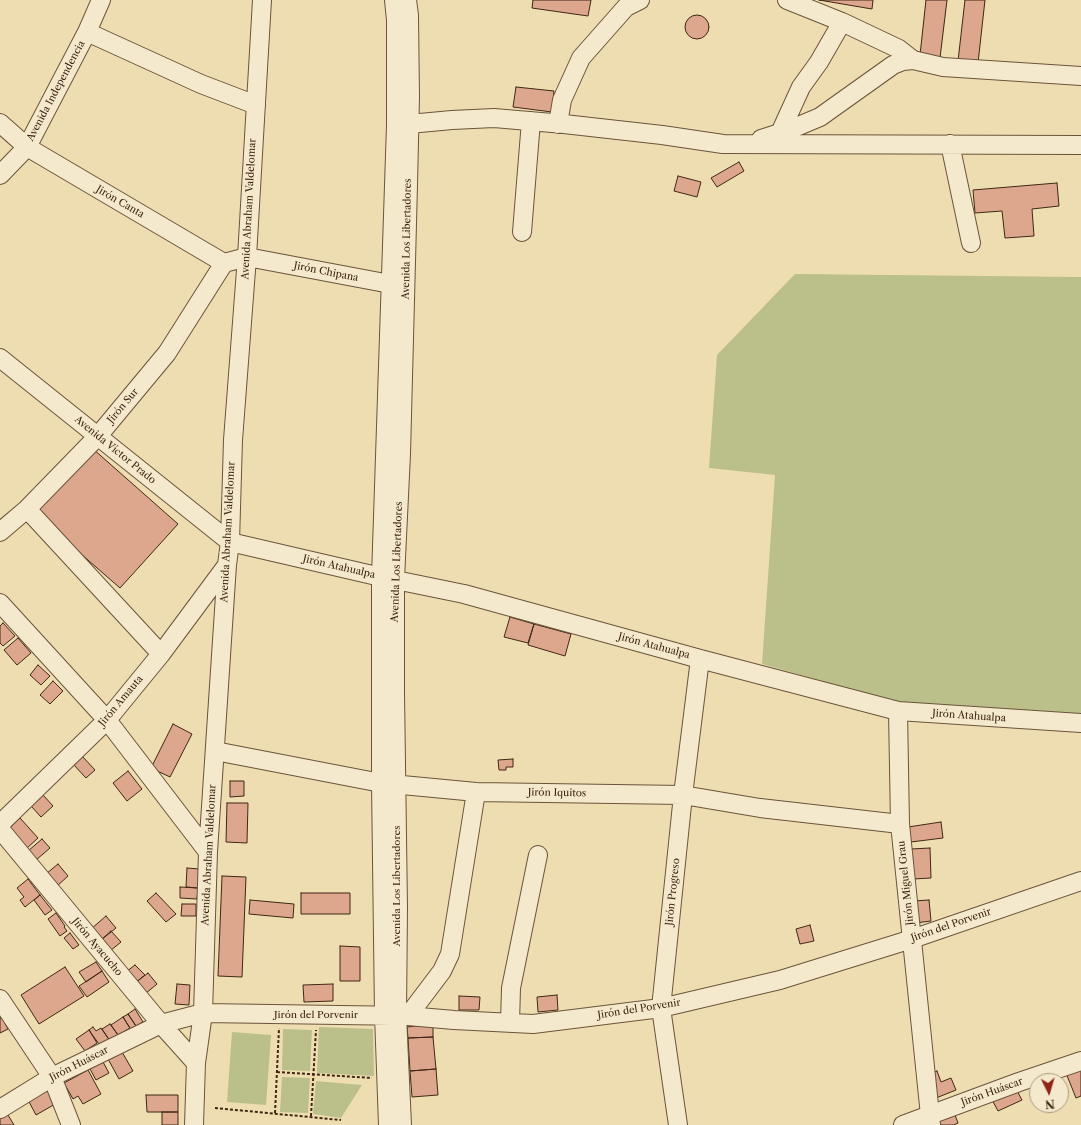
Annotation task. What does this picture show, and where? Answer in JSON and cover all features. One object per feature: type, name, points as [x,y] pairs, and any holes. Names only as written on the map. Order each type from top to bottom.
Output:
[{"type":"street","name":"Avenida Independencia","points":[[0,175],[27,147],[87,32],[101,0]]},
{"type":"street","name":"Avenida Abraham Valdelomar","points":[[194,1125],[196,1063],[203,1013],[208,852],[227,565],[230,542],[233,440],[247,257],[262,0]]},
{"type":"street","name":"Avenida Los Libertadores","points":[[394,0],[402,125]]},
{"type":"street","name":"Avenida Los Libertadores","points":[[402,1125],[396,1015],[398,908],[388,784],[388,578],[396,359],[402,125],[409,15],[407,0]]},
{"type":"street","points":[[558,124],[562,100],[581,58],[626,7],[640,0]]},
{"type":"street","points":[[787,0],[842,22],[899,49],[913,60]]},
{"type":"street","points":[[780,133],[801,87],[819,62],[842,22]]},
{"type":"street","points":[[87,32],[201,84],[256,105]]},
{"type":"street","points":[[745,144],[780,133],[820,117],[894,65],[903,61],[913,60],[943,67],[1081,76]]},
{"type":"street","points":[[402,125],[494,118],[530,120],[662,135],[723,144],[1081,145]]},
{"type":"street","points":[[522,232],[530,120]]},
{"type":"street","name":"Jirón Canta","points":[[0,123],[27,147],[224,263]]},
{"type":"street","points":[[950,144],[971,243]]},
{"type":"street","points":[[224,263],[247,257]]},
{"type":"street","name":"Jirón Chipana","points":[[247,257],[398,286]]},
{"type":"street","name":"Jirón Sur","points":[[0,532],[27,509],[98,436],[168,353],[224,263]]},
{"type":"street","name":"Avenida Víctor Prado","points":[[0,358],[230,542]]},
{"type":"street","points":[[27,509],[161,654]]},
{"type":"street","name":"Jirón Atahualpa","points":[[230,542],[464,594],[898,712],[1081,723]]},
{"type":"street","name":"Jirón Amauta","points":[[0,824],[107,720],[161,654],[227,565]]},
{"type":"street","points":[[0,603],[107,720],[208,852]]},
{"type":"street","name":"Jirón Progreso","points":[[678,1125],[661,1008],[683,795],[700,659]]},
{"type":"street","name":"Jirón Miguel Grau","points":[[898,712],[900,824],[931,1120]]},
{"type":"street","name":"Jirón Iquitos","points":[[215,751],[388,784],[476,792],[683,795],[760,808],[900,824]]},
{"type":"street","points":[[396,1015],[442,972],[450,954],[476,792]]},
{"type":"street","name":"Jirón Ayacucho","points":[[0,829],[161,1024],[196,1063]]},
{"type":"street","points":[[510,1023],[511,988],[538,855]]},
{"type":"street","name":"Jirón del Porvenir","points":[[161,1024],[203,1013],[279,1015],[396,1015],[532,1024],[661,1008],[780,980],[912,939],[1081,881]]},
{"type":"street","points":[[0,999],[52,1077],[71,1125]]},
{"type":"street","name":"Avenida Los Libertadores","points":[[388,1125],[387,1079],[396,1015]]},
{"type":"street","name":"Jirón Huáscar","points":[[0,1109],[52,1077],[161,1024]]},
{"type":"street","name":"Jirón Huáscar","points":[[903,1125],[931,1120],[1081,1061]]},
{"type":"path","points":[[311,1116],[316,1014]]},
{"type":"path","points":[[275,1113],[279,1015]]},
{"type":"path","points":[[277,1072],[387,1079]]},
{"type":"path","points":[[215,1108],[341,1120]]},
{"type":"green space","points":[[795,274],[1081,277],[1081,716],[900,703],[762,664],[775,475],[709,468],[717,355]]},
{"type":"green space","points":[[319,1027],[373,1029],[374,1076],[317,1073]]},
{"type":"green space","points":[[283,1029],[312,1030],[310,1071],[282,1070]]},
{"type":"green space","points":[[232,1032],[271,1035],[266,1105],[227,1102]]},
{"type":"green space","points":[[282,1077],[310,1078],[308,1113],[280,1112]]},
{"type":"green space","points":[[316,1081],[362,1085],[341,1118],[313,1114]]},
{"type":"building","points":[[533,0],[591,0],[588,16],[532,8]]},
{"type":"building","points":[[819,0],[873,0],[872,9]]},
{"type":"building","points":[[926,0],[947,0],[940,58],[920,55]]},
{"type":"building","points":[[965,0],[985,0],[978,63],[958,61]]},
{"type":"building","points":[[697,15],[706,18],[709,27],[706,36],[697,39],[688,36],[685,27],[688,18]]},
{"type":"building","points":[[516,87],[554,91],[552,112],[513,107]]},
{"type":"building","points":[[739,162],[744,171],[717,187],[711,178]]},
{"type":"building","points":[[678,176],[701,182],[697,197],[674,191]]},
{"type":"building","points":[[1057,183],[1059,206],[1032,209],[1034,236],[1005,238],[1002,211],[975,213],[973,190]]},
{"type":"building","points":[[92,448],[178,524],[120,588],[34,513]]},
{"type":"building","points":[[510,617],[534,624],[528,643],[504,637]]},
{"type":"building","points":[[3,623],[15,636],[3,646],[0,643],[0,626]]},
{"type":"building","points":[[534,624],[571,634],[565,656],[528,645]]},
{"type":"building","points":[[18,638],[31,653],[17,665],[4,650]]},
{"type":"building","points":[[38,665],[50,676],[41,685],[30,675]]},
{"type":"building","points":[[53,681],[63,691],[50,704],[40,695]]},
{"type":"building","points":[[173,724],[192,734],[170,777],[151,768]]},
{"type":"building","points":[[82,756],[95,770],[86,778],[73,764]]},
{"type":"building","points":[[513,759],[513,767],[506,767],[506,770],[499,770],[498,760]]},
{"type":"building","points":[[128,771],[142,789],[127,801],[113,783]]},
{"type":"building","points":[[230,781],[244,781],[244,796],[230,797]]},
{"type":"building","points":[[43,795],[53,806],[41,817],[31,806]]},
{"type":"building","points":[[227,803],[248,803],[247,843],[226,842]]},
{"type":"building","points":[[20,818],[38,838],[26,849],[8,829]]},
{"type":"building","points":[[941,822],[943,838],[911,842],[908,827]]},
{"type":"building","points":[[42,839],[50,848],[36,860],[28,851]]},
{"type":"building","points":[[930,848],[931,878],[913,879],[911,849]]},
{"type":"building","points":[[58,864],[68,876],[56,887],[46,874]]},
{"type":"building","points":[[187,868],[199,869],[198,888],[186,887]]},
{"type":"building","points":[[222,876],[246,877],[242,977],[218,976]]},
{"type":"building","points":[[28,879],[40,895],[25,907],[20,900],[24,897],[17,888]]},
{"type":"building","points":[[180,887],[198,888],[197,899],[180,898]]},
{"type":"building","points":[[156,893],[176,914],[166,922],[147,901]]},
{"type":"building","points":[[301,893],[350,893],[350,914],[301,914]]},
{"type":"building","points":[[40,895],[52,910],[45,915],[34,900]]},
{"type":"building","points":[[250,900],[294,904],[293,918],[249,914]]},
{"type":"building","points":[[929,900],[931,921],[915,923],[913,901]]},
{"type":"building","points":[[182,904],[196,904],[196,916],[181,916]]},
{"type":"building","points":[[56,913],[67,931],[60,936],[48,919]]},
{"type":"building","points":[[106,916],[116,928],[101,940],[91,929]]},
{"type":"building","points":[[810,925],[814,941],[800,944],[796,929]]},
{"type":"building","points":[[111,931],[121,942],[110,951],[101,940]]},
{"type":"building","points":[[70,933],[79,945],[73,949],[64,938]]},
{"type":"building","points":[[340,946],[360,947],[360,981],[340,981]]},
{"type":"building","points":[[96,962],[102,971],[86,982],[79,972]]},
{"type":"building","points":[[135,965],[145,975],[135,983],[126,972]]},
{"type":"building","points":[[65,967],[84,996],[39,1024],[21,995]]},
{"type":"building","points":[[102,971],[109,982],[87,997],[79,986]]},
{"type":"building","points":[[148,973],[157,984],[145,994],[135,983]]},
{"type":"building","points":[[177,984],[190,985],[189,1005],[175,1004]]},
{"type":"building","points":[[333,984],[333,1001],[304,1002],[303,985]]},
{"type":"building","points":[[557,995],[558,1010],[538,1012],[537,997]]},
{"type":"building","points":[[459,996],[480,997],[479,1010],[459,1010]]},
{"type":"building","points":[[135,1009],[143,1022],[136,1026],[128,1014]]},
{"type":"building","points":[[128,1014],[136,1026],[131,1030],[123,1017]]},
{"type":"building","points":[[2,1017],[8,1029],[0,1033],[0,1018]]},
{"type":"building","points":[[123,1017],[130,1028],[118,1035],[111,1025]]},
{"type":"building","points":[[110,1024],[118,1035],[110,1041],[102,1029]]},
{"type":"building","points":[[433,1024],[433,1037],[408,1038],[407,1027]]},
{"type":"building","points":[[93,1027],[96,1031],[101,1028],[110,1041],[101,1047],[89,1030]]},
{"type":"building","points":[[89,1030],[97,1043],[85,1051],[76,1039]]},
{"type":"building","points":[[433,1037],[436,1069],[410,1071],[408,1038]]},
{"type":"building","points":[[122,1052],[133,1071],[119,1079],[108,1059]]},
{"type":"building","points":[[103,1062],[109,1073],[96,1080],[90,1069]]},
{"type":"building","points":[[1064,1068],[1081,1068],[1081,1096],[1076,1098],[1069,1080],[1069,1073],[1066,1073]]},
{"type":"building","points":[[436,1069],[438,1095],[412,1097],[410,1071]]},
{"type":"building","points":[[88,1070],[101,1094],[83,1104],[78,1096],[73,1099],[64,1083]]},
{"type":"building","points":[[937,1071],[941,1082],[951,1078],[956,1090],[936,1098],[927,1075]]},
{"type":"building","points":[[1014,1085],[1022,1100],[998,1111],[990,1096]]},
{"type":"building","points":[[48,1087],[57,1103],[36,1115],[27,1098]]},
{"type":"building","points":[[146,1095],[178,1095],[178,1112],[147,1112]]},
{"type":"building","points":[[952,1107],[958,1123],[954,1125],[936,1125]]},
{"type":"building","points":[[5,1110],[14,1125],[0,1125],[0,1112]]},
{"type":"building","points":[[162,1112],[178,1112],[178,1125],[162,1125]]}]
